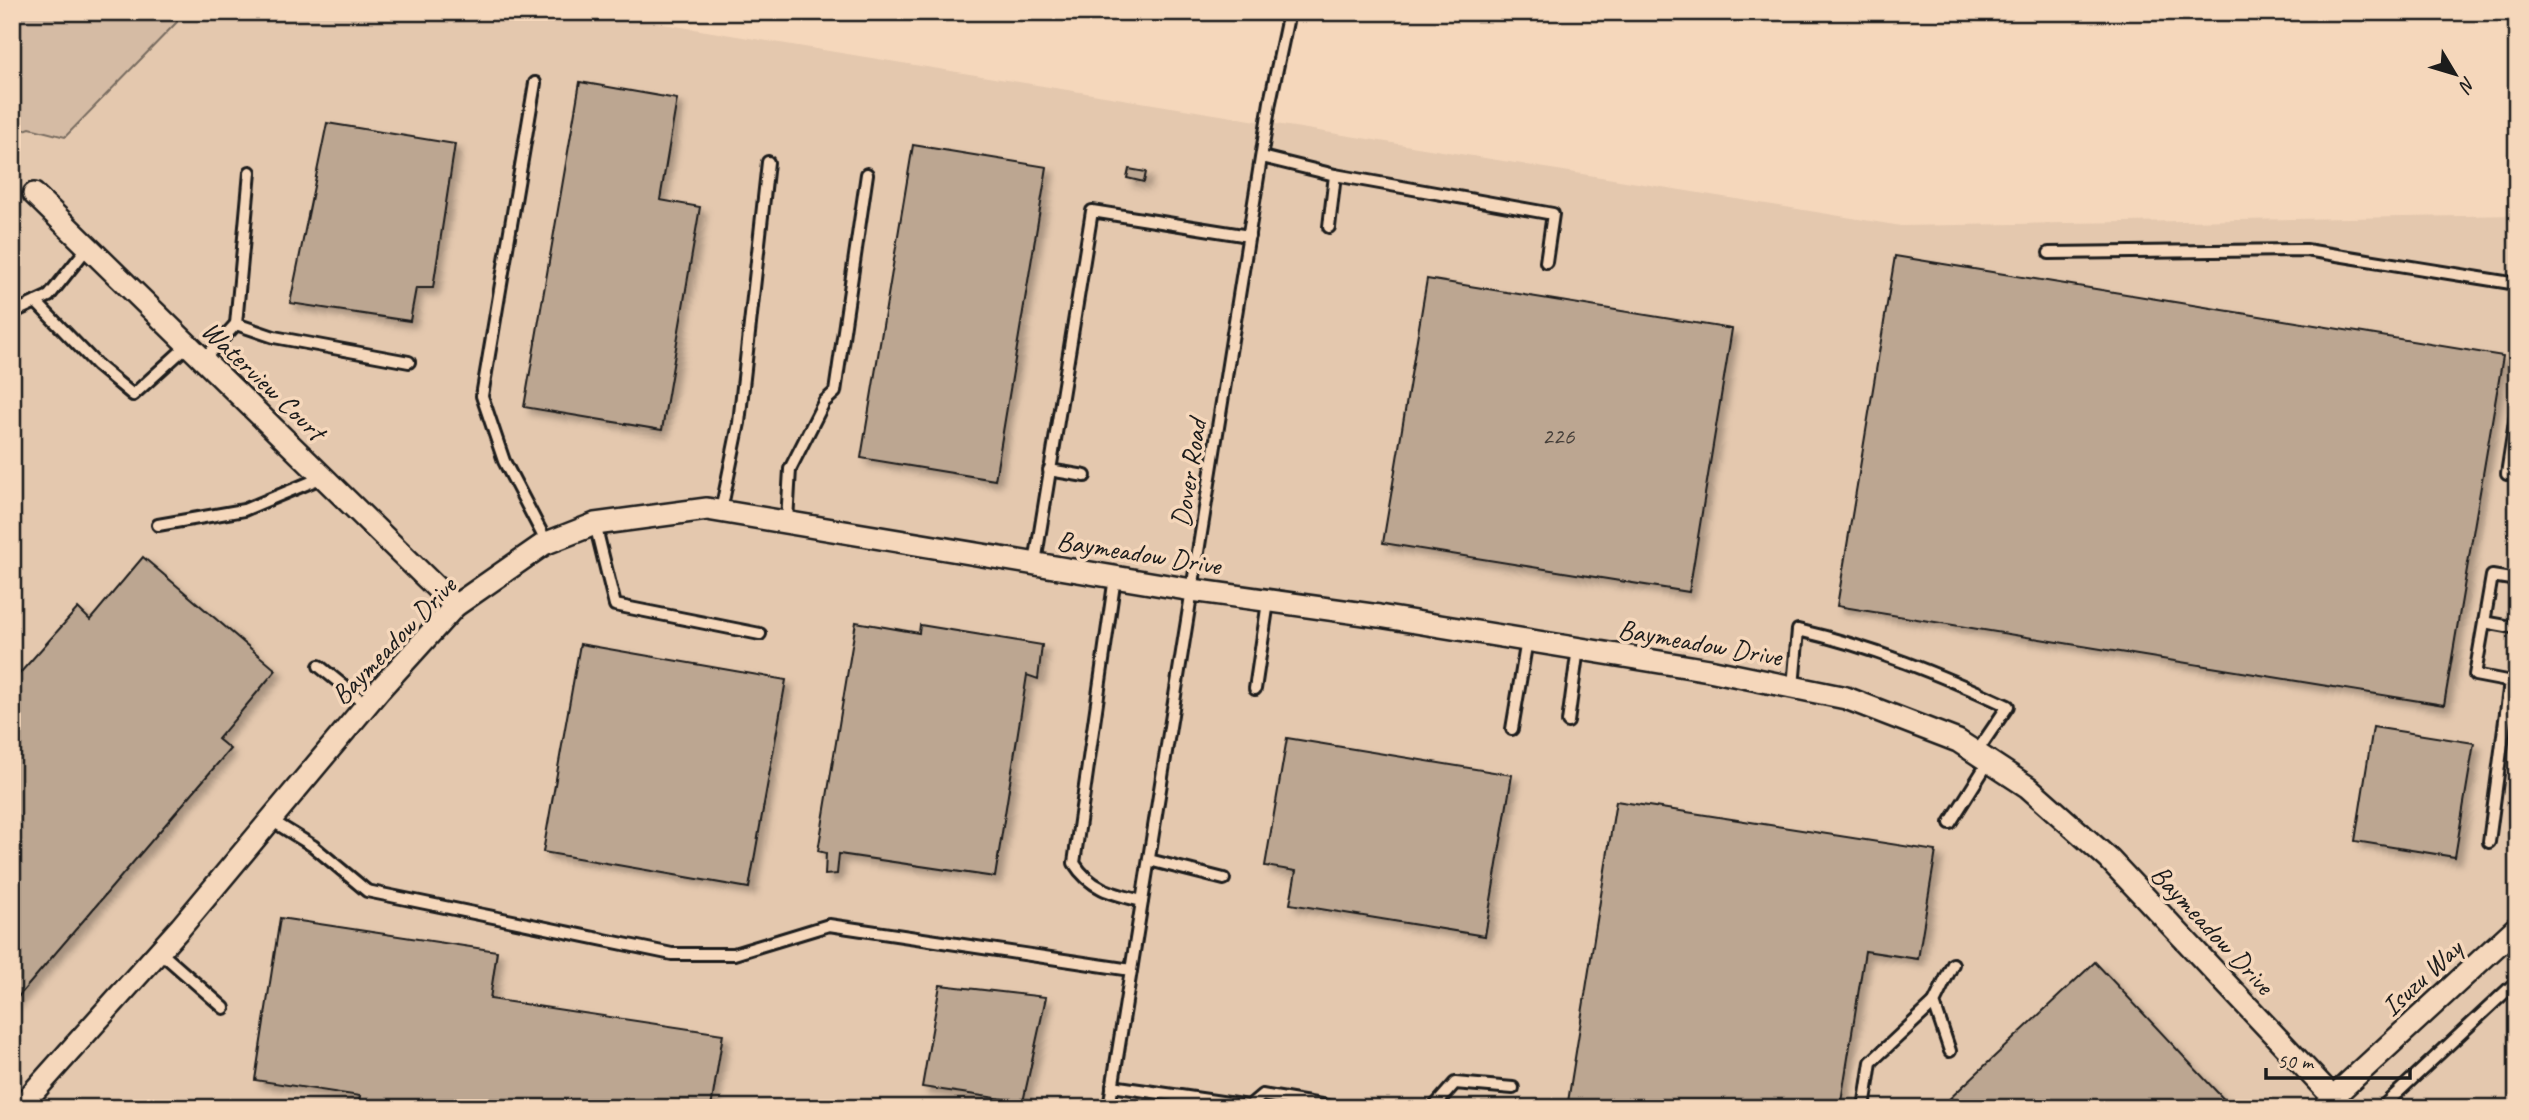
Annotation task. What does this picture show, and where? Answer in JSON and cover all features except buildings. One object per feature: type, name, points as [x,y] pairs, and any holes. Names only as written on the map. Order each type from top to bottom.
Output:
[{"type":"street","name":"Waterview Court","points":[[34,194],[456,607]]},
{"type":"street","name":"Baymeadow Drive","points":[[15,1107],[159,951],[367,705],[456,607],[547,543],[595,524],[707,509],[1192,590],[1578,648],[1846,698],[1958,741],[2028,787],[2109,859],[2338,1102]]},
{"type":"street","name":"Isuzu Way","points":[[2338,1102],[2517,926]]},
{"type":"lane","name":"Dover Road","points":[[1109,1108],[1249,236],[1289,12]]},
{"type":"lane","points":[[535,83],[482,396],[504,461],[547,543]]},
{"type":"lane","points":[[1262,157],[1335,175],[1553,214],[1546,262]]},
{"type":"lane","points":[[721,511],[739,423],[768,162]]},
{"type":"lane","points":[[36,302],[97,365],[133,396],[236,324],[250,172]]},
{"type":"lane","points":[[787,521],[790,469],[824,402],[835,391],[867,173]]},
{"type":"lane","points":[[1329,227],[1335,175]]},
{"type":"lane","points":[[1035,563],[1092,211],[1249,236]]},
{"type":"lane","points":[[12,313],[49,296],[88,247]]},
{"type":"lane","points":[[2049,253],[2306,250],[2517,284]]},
{"type":"lane","points":[[236,324],[274,337],[409,362]]},
{"type":"lane","points":[[2516,416],[2507,474],[2517,475]]},
{"type":"lane","points":[[1049,470],[1085,476]]},
{"type":"lane","points":[[158,525],[244,510],[323,477]]},
{"type":"lane","points":[[595,524],[615,605],[760,634]]},
{"type":"lane","points":[[2489,842],[2513,683],[2475,676],[2492,576],[2517,580]]},
{"type":"lane","points":[[1115,577],[1074,863],[1084,879],[1108,893],[1142,901]]},
{"type":"lane","points":[[1255,689],[1268,602]]},
{"type":"lane","points":[[2484,622],[2517,628]]},
{"type":"lane","points":[[1793,687],[1798,629],[1858,644],[1916,665],[2008,706],[1950,823]]},
{"type":"lane","points":[[1512,729],[1527,640]]},
{"type":"lane","points":[[1568,722],[1578,648]]},
{"type":"lane","points":[[318,666],[367,705]]},
{"type":"lane","points":[[271,820],[313,846],[367,891],[671,954],[734,954],[829,925],[1131,970]]},
{"type":"lane","points":[[1149,860],[1224,879]]},
{"type":"lane","points":[[159,951],[224,1009]]},
{"type":"lane","points":[[1864,1108],[1871,1062],[1934,1003],[1954,964]]},
{"type":"lane","points":[[2381,1108],[2517,981]]},
{"type":"lane","points":[[1934,1003],[1950,1051]]},
{"type":"lane","points":[[1433,1108],[1455,1083],[1513,1088]]},
{"type":"lane","points":[[1112,1086],[1249,1107],[1262,1095],[1339,1108]]},
{"type":"shaded area","points":[[12,12],[177,12],[177,22],[65,137],[30,128],[12,134]]},
{"type":"shaded area","points":[[177,12],[590,12],[1901,226],[2517,215],[2517,1108],[12,1108],[12,134],[30,128],[65,137],[177,22]]}]
